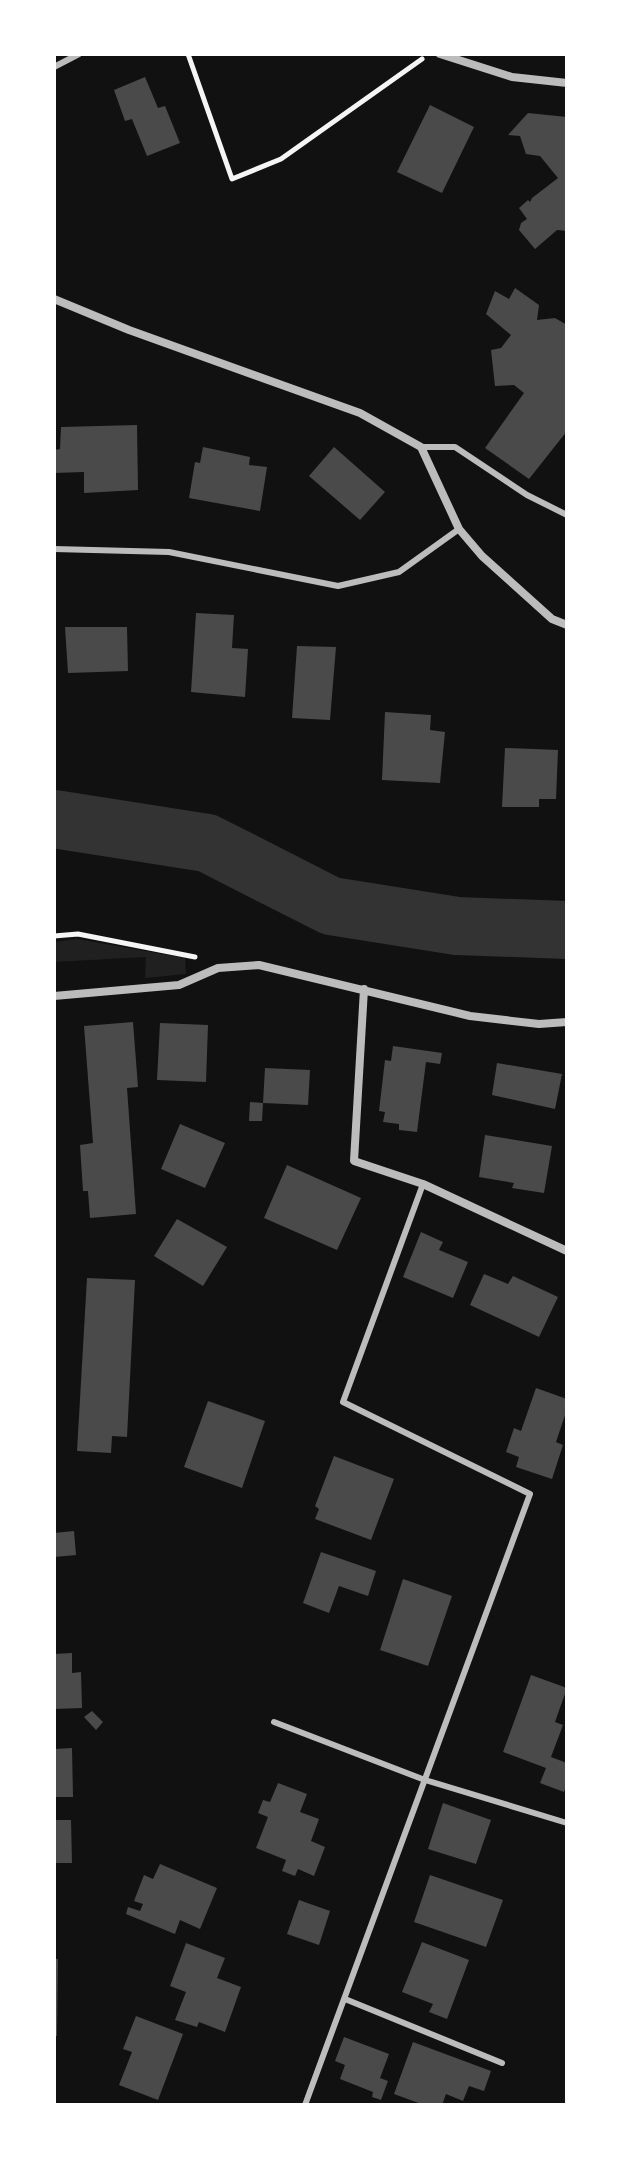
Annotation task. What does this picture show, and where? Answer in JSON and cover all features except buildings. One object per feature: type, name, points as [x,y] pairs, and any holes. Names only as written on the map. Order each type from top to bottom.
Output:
[{"type":"street","points":[[440,54],[512,77],[567,83]]},
{"type":"street","points":[[54,299],[129,330],[360,413],[421,447],[459,529],[482,556],[540,609],[552,619],[567,625]]},
{"type":"street","points":[[54,996],[179,985],[218,968],[259,965],[470,1016],[539,1024],[567,1022]]},
{"type":"street","points":[[364,989],[354,1161],[423,1184],[567,1251]]},
{"type":"lane","points":[[54,67],[79,54]]},
{"type":"lane","points":[[421,447],[455,447],[527,495],[567,515]]},
{"type":"lane","points":[[54,549],[169,552],[338,586],[399,572],[459,529]]},
{"type":"lane","points":[[305,2105],[530,1494],[343,1402],[423,1184]]},
{"type":"lane","points":[[274,1722],[425,1780],[567,1823]]},
{"type":"lane","points":[[345,1999],[502,2063]]},
{"type":"path","points":[[188,54],[232,179],[281,159],[430,54]]},
{"type":"path","points":[[54,936],[78,934],[198,957]]},
{"type":"shaded area","points":[[77,939],[185,958],[186,974],[145,978],[146,957],[54,962],[54,942]]},
{"type":"waterway","points":[[54,819],[207,843],[331,906],[457,926],[567,930]]}]
